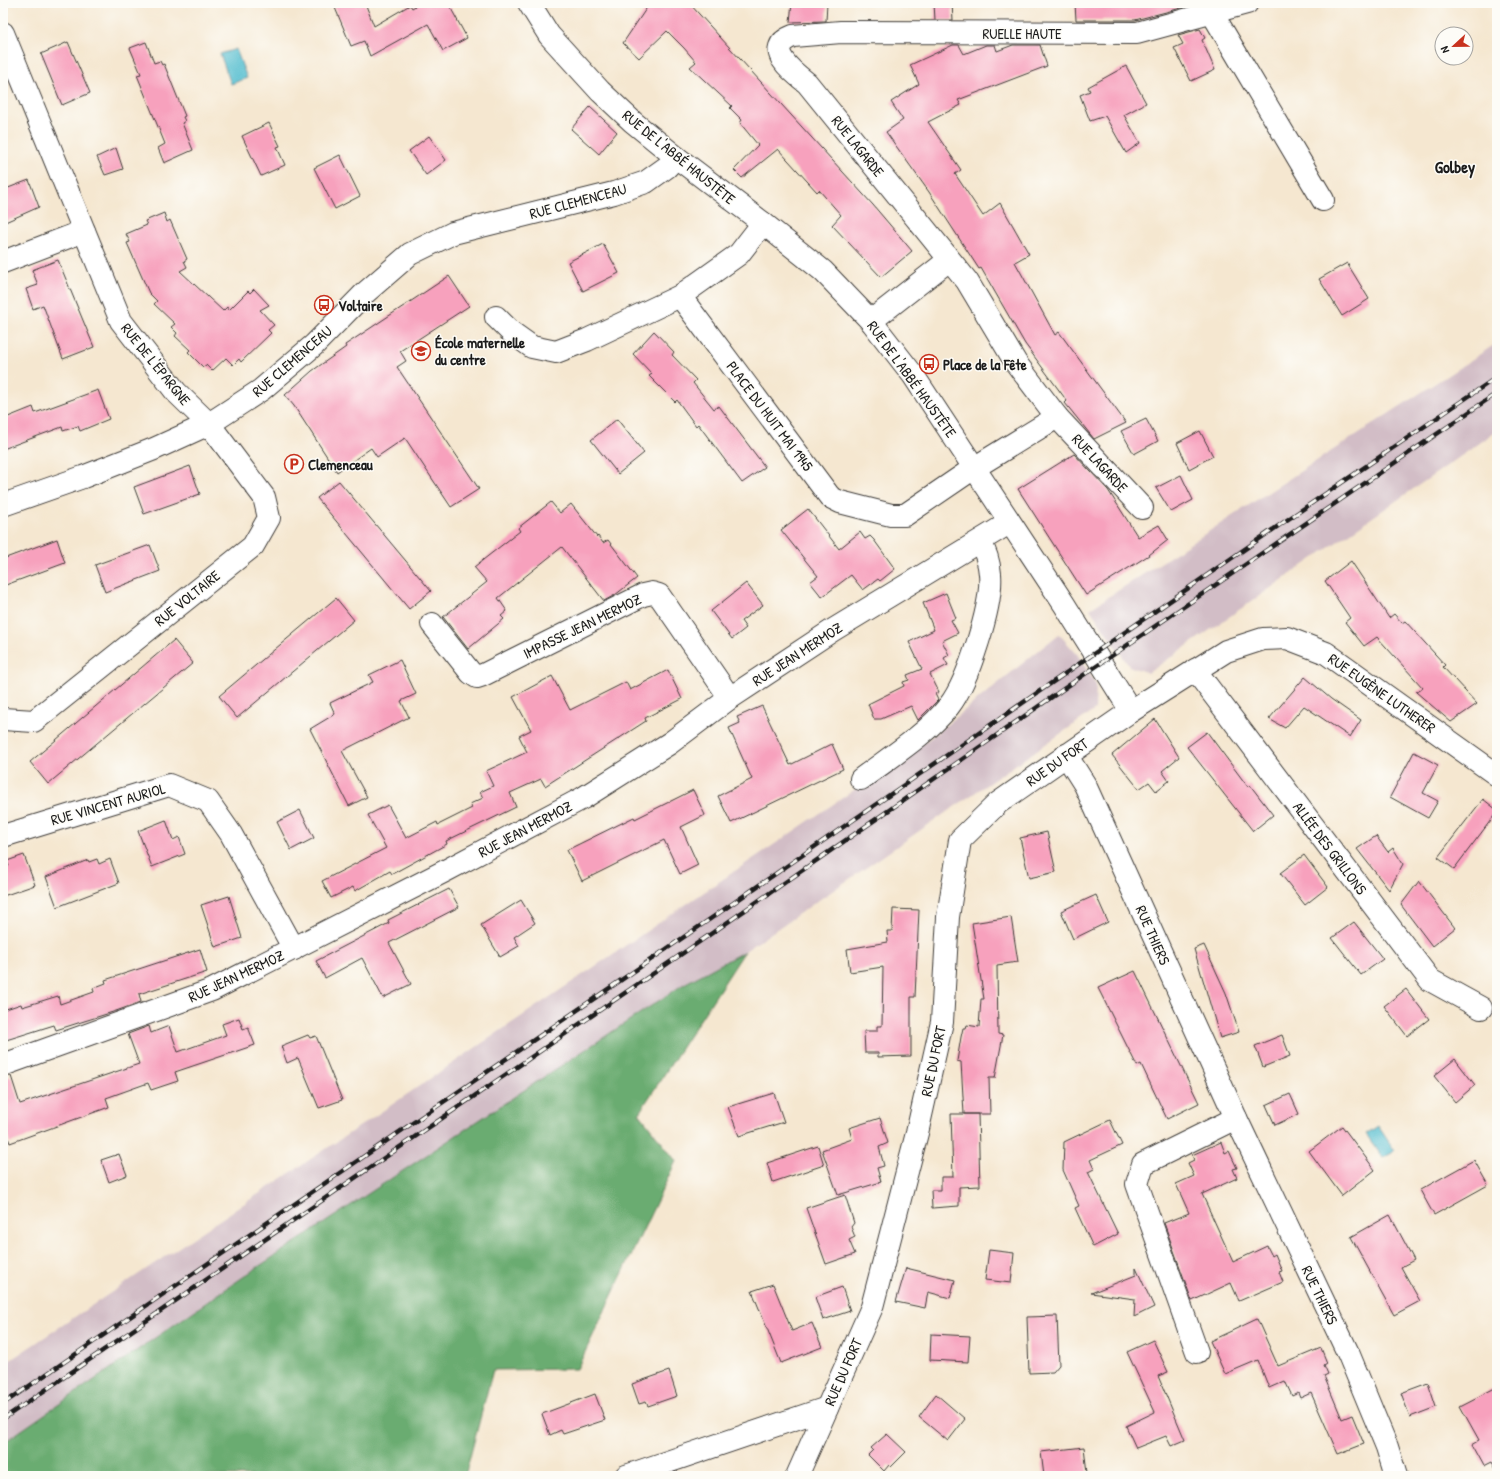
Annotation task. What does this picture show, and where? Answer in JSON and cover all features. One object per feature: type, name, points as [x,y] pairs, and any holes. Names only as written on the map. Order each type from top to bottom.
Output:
[{"type":"street","name":"RUE DE L'ABBÉ HAUSTÊTE","points":[[529,3],[549,35],[600,91],[633,122],[676,157],[763,223],[823,272],[871,321],[913,375],[1131,711]]},
{"type":"street","name":"RUELLE HAUTE","points":[[793,36],[841,32],[1137,33],[1247,3]]},
{"type":"street","points":[[1212,13],[1324,200]]},
{"type":"street","name":"RUE DE L'ÉPARGNE","points":[[3,33],[121,321],[176,392],[209,424]]},
{"type":"street","name":"RUE LAGARDE","points":[[793,36],[787,38],[781,46],[780,57],[789,68],[807,83],[967,281],[1016,363],[1057,417],[1142,508]]},
{"type":"street","name":"RUE CLEMENCEAU","points":[[3,505],[97,471],[209,424],[261,390],[314,345],[365,293],[410,254],[453,233],[614,193],[646,182],[667,167],[676,157]]},
{"type":"street","points":[[496,317],[511,332],[532,347],[556,352],[680,296],[739,254],[763,223]]},
{"type":"street","points":[[3,262],[84,231]]},
{"type":"street","points":[[871,321],[949,260]]},
{"type":"street","name":"PLACE DU HUIT MAI 1945","points":[[680,296],[830,496],[840,502],[891,515],[905,515],[974,468]]},
{"type":"street","points":[[974,468],[1057,417]]},
{"type":"street","name":"RUE VOLTAIRE","points":[[3,719],[34,721],[253,546],[269,518],[264,497],[209,424]]},
{"type":"street","name":"RUE JEAN MERMOZ","points":[[3,1065],[212,990],[294,949],[583,798],[670,744],[730,698],[833,630],[1009,523]]},
{"type":"street","points":[[860,779],[920,735],[950,706],[967,676],[984,618],[990,575],[986,552],[980,542]]},
{"type":"street","name":"IMPASSE JEAN MERMOZ","points":[[432,624],[471,673],[477,677],[483,676],[642,595],[652,593],[659,595],[730,698]]},
{"type":"street","name":"RUE EUGÈNE LUTHERER","points":[[1131,711],[1226,651],[1263,639],[1286,638],[1326,653],[1497,776]]},
{"type":"street","name":"ALLÉE DES GRILLONS","points":[[1195,670],[1430,980],[1481,1008]]},
{"type":"street","name":"RUE DU FORT","points":[[797,1476],[872,1307],[917,1133],[942,1022],[948,917],[960,840],[998,803],[1131,711]]},
{"type":"street","name":"RUE THIERS","points":[[1066,755],[1086,785],[1236,1118],[1349,1355],[1387,1447],[1396,1476]]},
{"type":"street","name":"RUE VINCENT AURIOL","points":[[3,836],[169,785],[208,801],[230,834],[294,949]]},
{"type":"street","points":[[1198,1352],[1137,1184],[1143,1164],[1236,1118]]},
{"type":"street","points":[[626,1476],[827,1408]]},
{"type":"shaded area","points":[[1497,343],[1497,431],[1148,673],[1129,666],[1090,609]]},
{"type":"shaded area","points":[[1059,634],[1077,654],[1096,684],[1095,710],[745,951],[684,984],[249,1273],[3,1443],[3,1365],[387,1108],[929,739]]},
{"type":"green space","points":[[745,951],[639,1113],[676,1161],[577,1369],[493,1370],[465,1476],[3,1476],[3,1443],[249,1273],[684,984]]},
{"type":"water","points":[[236,49],[247,78],[231,84],[220,54]]},
{"type":"water","points":[[1378,1126],[1395,1151],[1383,1158],[1366,1134]]},
{"type":"building","points":[[333,3],[365,3],[374,26],[410,5],[412,8],[420,3],[448,3],[467,38],[443,51],[428,24],[370,56],[364,41],[351,46]]},
{"type":"building","points":[[650,3],[689,3],[873,205],[912,251],[881,277],[832,225],[841,215],[819,190],[817,192],[778,149],[742,178],[734,170],[758,145],[740,123],[742,120],[730,108],[732,106],[690,67],[696,62],[684,48],[667,31],[639,58],[623,43]]},
{"type":"building","points":[[792,3],[827,3],[826,21],[790,22]]},
{"type":"building","points":[[934,3],[952,3],[953,20],[935,20]]},
{"type":"building","points":[[1075,3],[1193,3],[1193,5],[1135,20],[1076,20]]},
{"type":"building","points":[[1200,29],[1205,38],[1202,40],[1215,70],[1191,81],[1174,48],[1183,44],[1178,35]]},
{"type":"building","points":[[68,42],[90,93],[62,105],[41,54]]},
{"type":"building","points":[[146,42],[154,63],[160,61],[162,65],[164,64],[185,116],[183,117],[185,121],[182,123],[193,150],[164,163],[158,148],[165,144],[137,75],[141,74],[130,48]]},
{"type":"building","points":[[953,45],[959,45],[964,54],[986,45],[995,45],[997,51],[1013,45],[1040,45],[1047,66],[958,100],[961,105],[928,122],[961,170],[955,174],[983,216],[1000,203],[1029,254],[1015,262],[1055,335],[1059,332],[1126,423],[1094,439],[1065,403],[1067,401],[1025,344],[981,268],[979,269],[929,192],[886,132],[903,120],[891,102],[919,84],[910,65]]},
{"type":"building","points":[[1126,66],[1146,103],[1124,115],[1140,143],[1126,153],[1105,116],[1090,121],[1080,95],[1090,91],[1088,87]]},
{"type":"building","points":[[590,107],[617,132],[599,154],[571,129]]},
{"type":"building","points":[[269,123],[280,146],[277,147],[285,165],[261,176],[242,136]]},
{"type":"building","points":[[429,136],[446,160],[426,175],[409,151]]},
{"type":"building","points":[[116,148],[123,169],[105,175],[97,157]]},
{"type":"building","points":[[340,155],[360,196],[335,209],[314,168]]},
{"type":"building","points":[[29,180],[39,207],[3,223],[3,190]]},
{"type":"building","points":[[164,213],[167,222],[170,220],[187,259],[184,261],[187,267],[180,271],[223,311],[227,307],[229,310],[248,291],[250,293],[254,289],[269,305],[260,310],[274,325],[268,330],[271,333],[241,362],[239,359],[233,365],[226,358],[212,371],[206,365],[203,367],[188,352],[190,350],[175,336],[177,333],[171,327],[175,324],[154,304],[157,301],[149,293],[127,243],[130,242],[126,234],[147,225],[145,221]]},
{"type":"building","points":[[603,244],[619,273],[583,291],[568,262]]},
{"type":"building","points":[[58,260],[94,347],[63,359],[43,305],[33,309],[26,289],[38,285],[32,270]]},
{"type":"building","points":[[1347,263],[1369,299],[1342,316],[1319,279]]},
{"type":"building","points":[[449,276],[469,306],[400,351],[406,361],[397,367],[479,489],[451,507],[405,438],[377,457],[371,448],[337,472],[294,406],[285,395],[312,371],[346,347],[345,345]]},
{"type":"building","points":[[654,331],[674,352],[672,355],[696,380],[693,383],[714,409],[719,406],[765,467],[742,483],[698,424],[696,426],[677,400],[675,402],[649,376],[652,374],[633,354]]},
{"type":"building","points":[[98,390],[109,419],[80,431],[78,426],[63,431],[62,427],[3,449],[3,419],[33,407],[35,413]]},
{"type":"building","points":[[617,419],[644,453],[618,474],[591,440]]},
{"type":"building","points":[[1146,419],[1158,441],[1134,454],[1121,431]]},
{"type":"building","points":[[1200,431],[1213,456],[1189,469],[1177,443]]},
{"type":"building","points":[[1074,454],[1108,490],[1138,537],[1159,525],[1168,540],[1149,555],[1086,595],[1018,489]]},
{"type":"building","points":[[190,466],[200,494],[144,514],[134,487]]},
{"type":"building","points":[[1181,475],[1193,500],[1171,512],[1156,488]]},
{"type":"building","points":[[339,481],[431,591],[409,609],[317,498]]},
{"type":"building","points":[[551,502],[560,513],[571,504],[603,543],[608,540],[637,578],[615,595],[604,601],[562,547],[498,598],[507,611],[501,616],[504,619],[468,649],[443,617],[487,582],[474,567],[520,531],[518,528]]},
{"type":"building","points":[[808,509],[839,549],[860,532],[865,539],[870,536],[874,540],[895,569],[880,581],[878,579],[863,590],[851,575],[822,597],[810,582],[818,576],[781,530]]},
{"type":"building","points":[[57,539],[65,563],[3,586],[3,559]]},
{"type":"building","points":[[150,545],[160,571],[105,592],[95,565]]},
{"type":"building","points":[[1351,561],[1389,618],[1394,614],[1402,623],[1405,621],[1445,665],[1443,667],[1477,704],[1451,722],[1416,692],[1423,688],[1377,637],[1364,646],[1345,622],[1350,618],[1325,581]]},
{"type":"building","points":[[746,583],[763,605],[741,621],[746,628],[732,639],[711,611]]},
{"type":"building","points":[[946,593],[956,618],[951,620],[958,633],[942,641],[949,655],[944,658],[948,665],[930,674],[939,692],[935,694],[938,700],[918,720],[911,706],[881,719],[874,719],[868,704],[904,686],[903,682],[909,680],[907,675],[922,669],[909,642],[934,630],[923,603]]},
{"type":"building","points":[[336,598],[354,620],[237,718],[219,696]]},
{"type":"building","points":[[174,640],[193,663],[48,784],[30,762]]},
{"type":"building","points":[[400,660],[416,694],[401,701],[409,717],[342,751],[367,797],[349,806],[310,729],[335,714],[330,703],[373,682],[369,675]]},
{"type":"building","points":[[668,670],[682,699],[645,718],[646,721],[545,786],[541,779],[510,793],[516,807],[446,841],[447,844],[392,874],[390,871],[355,891],[353,887],[331,898],[322,881],[386,848],[368,815],[388,805],[406,838],[437,822],[438,825],[472,808],[470,804],[483,798],[480,792],[493,786],[486,771],[527,752],[519,736],[531,730],[513,697],[552,676],[570,710],[626,682],[630,690]]},
{"type":"building","points":[[1305,677],[1331,699],[1361,720],[1350,737],[1304,706],[1285,728],[1269,719]]},
{"type":"building","points":[[762,706],[790,765],[832,744],[843,769],[731,823],[718,796],[752,779],[729,728],[740,723],[737,717]]},
{"type":"building","points":[[1155,719],[1179,757],[1162,771],[1169,781],[1156,791],[1149,782],[1139,789],[1112,755]]},
{"type":"building","points":[[1207,732],[1248,787],[1250,785],[1273,815],[1253,831],[1187,747]]},
{"type":"building","points":[[1414,752],[1438,765],[1423,793],[1438,801],[1428,818],[1390,797]]},
{"type":"building","points":[[693,790],[705,815],[681,827],[698,865],[680,874],[664,840],[582,881],[567,850],[634,817],[635,819]]},
{"type":"building","points":[[1483,799],[1497,810],[1497,812],[1454,869],[1438,857]]},
{"type":"building","points":[[300,810],[314,838],[291,850],[277,822]]},
{"type":"building","points":[[166,820],[173,840],[179,837],[185,854],[152,867],[138,831]]},
{"type":"building","points":[[1047,832],[1056,872],[1029,878],[1020,838]]},
{"type":"building","points":[[1376,836],[1388,852],[1393,848],[1403,864],[1389,890],[1357,849]]},
{"type":"building","points":[[24,855],[35,885],[3,896],[3,868],[9,866],[7,861]]},
{"type":"building","points":[[1304,855],[1328,887],[1305,905],[1280,873]]},
{"type":"building","points":[[97,859],[99,864],[110,859],[119,883],[57,907],[46,877],[88,860],[89,862]]},
{"type":"building","points":[[1419,881],[1455,928],[1432,946],[1401,905]]},
{"type":"building","points":[[449,889],[459,907],[389,943],[411,984],[383,998],[362,958],[325,978],[316,961],[389,923],[388,920]]},
{"type":"building","points":[[1096,895],[1108,922],[1073,939],[1061,911]]},
{"type":"building","points":[[229,896],[242,938],[215,947],[201,905]]},
{"type":"building","points":[[521,900],[535,923],[514,937],[519,946],[500,957],[481,925]]},
{"type":"building","points":[[893,909],[919,910],[915,997],[911,997],[911,1056],[878,1057],[878,1053],[865,1053],[864,1031],[877,1031],[877,1026],[882,1026],[883,967],[850,972],[847,949],[888,942],[887,931],[892,931]]},
{"type":"building","points":[[1011,917],[1018,962],[997,965],[998,1034],[1003,1035],[995,1078],[989,1078],[990,1114],[964,1114],[961,1062],[957,1061],[961,1037],[963,1028],[966,1028],[967,1025],[979,1027],[981,999],[984,999],[972,923]]},
{"type":"building","points":[[1354,922],[1383,959],[1361,975],[1332,938]]},
{"type":"building","points":[[1204,945],[1226,993],[1239,1032],[1220,1038],[1194,949]]},
{"type":"building","points":[[200,949],[207,972],[139,994],[141,1002],[116,1011],[56,1030],[54,1025],[3,1041],[3,1010],[21,1004],[22,1007],[58,996],[60,1004],[94,992],[93,988],[106,983],[105,980]]},
{"type":"building","points":[[1135,971],[1199,1103],[1167,1119],[1141,1064],[1137,1066],[1098,988]]},
{"type":"building","points":[[1406,989],[1429,1019],[1407,1036],[1384,1006]]},
{"type":"building","points":[[239,1018],[243,1029],[248,1027],[255,1045],[175,1072],[178,1081],[151,1090],[148,1083],[106,1098],[109,1107],[10,1143],[3,1124],[3,1077],[11,1076],[20,1104],[139,1064],[128,1034],[149,1026],[151,1033],[169,1026],[178,1052],[226,1035],[222,1024]]},
{"type":"building","points":[[308,1035],[310,1038],[316,1036],[342,1100],[319,1108],[298,1058],[287,1063],[281,1046]]},
{"type":"building","points":[[1282,1035],[1290,1056],[1263,1067],[1255,1046]]},
{"type":"building","points":[[1455,1059],[1475,1085],[1455,1102],[1434,1076]]},
{"type":"building","points":[[774,1093],[784,1122],[739,1136],[728,1107]]},
{"type":"building","points":[[1290,1094],[1299,1114],[1275,1125],[1266,1105]]},
{"type":"building","points":[[951,1114],[978,1114],[980,1186],[959,1187],[959,1206],[932,1208],[931,1190],[941,1190],[941,1177],[953,1177]]},
{"type":"building","points":[[880,1118],[888,1143],[879,1147],[884,1166],[877,1168],[881,1182],[838,1195],[822,1150],[852,1139],[849,1128]]},
{"type":"building","points":[[1110,1120],[1122,1145],[1090,1160],[1094,1169],[1088,1172],[1118,1234],[1093,1247],[1075,1208],[1079,1206],[1063,1170],[1064,1142]]},
{"type":"building","points":[[1342,1126],[1375,1170],[1342,1196],[1309,1151]]},
{"type":"building","points":[[1221,1142],[1225,1153],[1229,1151],[1237,1168],[1233,1169],[1237,1178],[1202,1194],[1233,1262],[1267,1246],[1272,1256],[1275,1254],[1282,1271],[1279,1272],[1283,1282],[1239,1301],[1231,1283],[1192,1301],[1164,1223],[1189,1213],[1176,1184],[1194,1176],[1188,1163],[1194,1160],[1192,1155]]},
{"type":"building","points":[[818,1146],[824,1165],[773,1182],[767,1163]]},
{"type":"building","points":[[119,1154],[127,1175],[109,1182],[101,1160]]},
{"type":"building","points":[[1474,1160],[1488,1185],[1434,1215],[1420,1190]]},
{"type":"building","points":[[845,1195],[854,1223],[851,1227],[855,1237],[849,1240],[855,1254],[826,1264],[806,1208]]},
{"type":"building","points":[[1390,1215],[1414,1260],[1401,1267],[1420,1301],[1394,1315],[1351,1237]]},
{"type":"building","points":[[989,1250],[1014,1253],[1011,1283],[985,1280]]},
{"type":"building","points":[[906,1268],[955,1280],[950,1298],[928,1292],[925,1308],[896,1302]]},
{"type":"building","points":[[1136,1268],[1154,1307],[1134,1317],[1135,1299],[1091,1293],[1136,1275]]},
{"type":"building","points":[[773,1284],[792,1331],[812,1323],[822,1347],[781,1363],[752,1291]]},
{"type":"building","points":[[842,1287],[850,1311],[823,1320],[815,1297]]},
{"type":"building","points":[[1057,1316],[1059,1365],[1053,1372],[1029,1373],[1027,1317]]},
{"type":"building","points":[[1257,1319],[1278,1366],[1321,1348],[1327,1363],[1324,1365],[1328,1374],[1324,1376],[1342,1419],[1352,1415],[1364,1444],[1338,1454],[1311,1393],[1300,1398],[1298,1393],[1292,1396],[1285,1381],[1269,1388],[1258,1360],[1225,1374],[1210,1341]]},
{"type":"building","points":[[931,1334],[970,1336],[968,1362],[930,1360]]},
{"type":"building","points":[[1153,1340],[1168,1372],[1158,1376],[1185,1440],[1171,1446],[1166,1436],[1136,1448],[1126,1426],[1155,1412],[1127,1352]]},
{"type":"building","points":[[669,1371],[677,1396],[648,1406],[646,1402],[639,1404],[632,1384]]},
{"type":"building","points":[[1428,1383],[1436,1407],[1410,1417],[1401,1393]]},
{"type":"building","points":[[1497,1387],[1497,1471],[1492,1462],[1484,1466],[1472,1444],[1479,1440],[1460,1406]]},
{"type":"building","points":[[595,1394],[605,1420],[563,1434],[561,1430],[550,1435],[542,1414]]},
{"type":"building","points":[[936,1394],[965,1419],[948,1441],[919,1417]]},
{"type":"building","points":[[887,1434],[906,1452],[891,1467],[889,1465],[884,1471],[868,1455],[873,1450],[871,1448]]},
{"type":"building","points":[[1084,1447],[1087,1473],[1044,1476],[1041,1452]]},
{"type":"railway","points":[[3,1404],[1497,377]]},
{"type":"railway","points":[[3,1419],[689,949],[1085,674],[1497,393]]},
{"type":"place","name":"Voltaire","points":[[324,305]]},
{"type":"place","name":"École maternelle du centre","points":[[421,351]]},
{"type":"place","name":"Place de la Fête","points":[[929,364]]},
{"type":"place","name":"Clemenceau","points":[[294,464]]},
{"type":"district","name":"Golbey","points":[[1455,166]]}]
